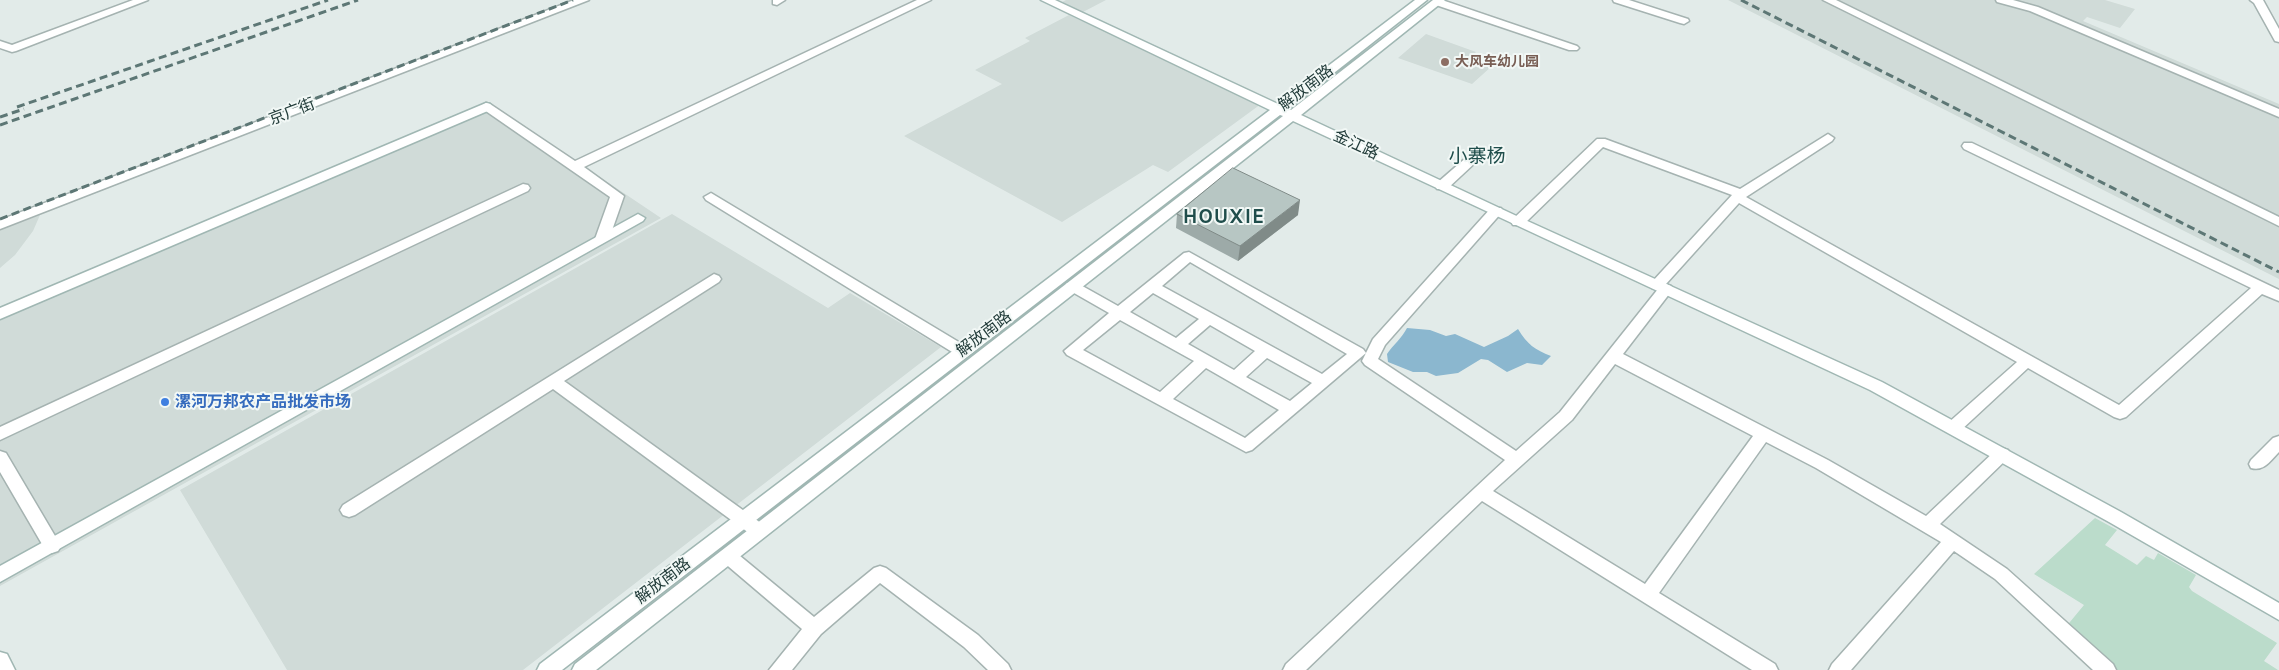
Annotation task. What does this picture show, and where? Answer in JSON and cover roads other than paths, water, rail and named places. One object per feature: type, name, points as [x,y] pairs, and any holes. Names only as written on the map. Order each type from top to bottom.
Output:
[{"type":"street","points":[[0,44],[12,50],[143,0]]},
{"type":"street","name":"京广街","points":[[0,225],[584,0]]},
{"type":"street","points":[[575,166],[926,0]]},
{"type":"street","name":"金江路","points":[[1046,0],[1518,222],[1876,386],[2002,454],[2279,612]]},
{"type":"street","points":[[1618,0],[1684,22]]},
{"type":"street","points":[[1828,0],[2279,222]]},
{"type":"street","points":[[2001,0],[2034,9],[2279,113]]},
{"type":"street","points":[[2255,0],[2258,1],[2279,39]]},
{"type":"street","points":[[1433,1],[1573,48]]},
{"type":"street","name":"解放南路","points":[[547,670],[962,351],[1433,1]]},
{"type":"street","points":[[0,314],[486,107],[511,122],[617,196],[602,239]]},
{"type":"street","name":"解放南路","points":[[582,670],[1072,286],[1286,112]]},
{"type":"street","points":[[1293,670],[1481,492],[1566,416],[1614,356],[1661,287],[1740,195],[1828,138]]},
{"type":"street","points":[[1518,222],[1601,142],[1740,195],[2120,412],[2261,287]]},
{"type":"street","points":[[1968,146],[2279,296]]},
{"type":"street","points":[[1442,186],[1472,159]]},
{"type":"street","points":[[0,434],[523,188]]},
{"type":"street","points":[[711,197],[962,351]]},
{"type":"street","points":[[1496,211],[1378,343],[1370,361],[1517,460]]},
{"type":"street","points":[[0,575],[638,218]]},
{"type":"street","points":[[1189,256],[1358,353],[1246,446],[1072,351],[1153,286],[1189,256]]},
{"type":"street","points":[[348,510],[714,279]]},
{"type":"street","points":[[1072,286],[1291,409]]},
{"type":"street","points":[[1153,286],[1324,382]]},
{"type":"street","points":[[1178,345],[1210,318]]},
{"type":"street","points":[[1235,378],[1266,350]]},
{"type":"street","points":[[1614,356],[1822,464],[1953,540],[2001,574],[2106,670]]},
{"type":"street","points":[[1162,400],[1205,360]]},
{"type":"street","points":[[1954,428],[2028,360]]},
{"type":"street","points":[[553,381],[759,532]]},
{"type":"street","points":[[1647,595],[1763,434]]},
{"type":"street","points":[[2257,464],[2279,442]]},
{"type":"street","points":[[1928,525],[2002,454]]},
{"type":"street","points":[[0,457],[52,546]]},
{"type":"street","points":[[1481,492],[1768,670]]},
{"type":"street","points":[[1839,670],[1953,540]]},
{"type":"street","points":[[728,556],[814,628]]},
{"type":"street","points":[[779,670],[795,654],[814,628],[880,573],[971,641],[1000,670]]},
{"type":"street","points":[[0,660],[5,670]]},
{"type":"water","points":[[1407,328],[1430,330],[1446,336],[1455,334],[1484,347],[1508,336],[1518,329],[1532,346],[1551,356],[1542,365],[1527,363],[1507,372],[1488,360],[1481,359],[1458,373],[1436,376],[1427,372],[1413,372],[1388,362],[1387,354]]},
{"type":"railway","points":[[17,107],[328,0]]},
{"type":"railway","points":[[0,125],[358,0]]},
{"type":"railway","points":[[0,219],[573,0]]},
{"type":"railway","points":[[1741,0],[2279,272]]},
{"type":"railway","points":[[0,117],[24,109]]},
{"type":"place","name":"大风车幼儿园","points":[[1445,62]]},
{"type":"place","name":"漯河万邦农产品批发市场","points":[[165,402]]},
{"type":"district","name":"小寨杨","points":[[1477,157]]},
{"type":"district","name":"HOUXIE","points":[[1224,217]]}]
